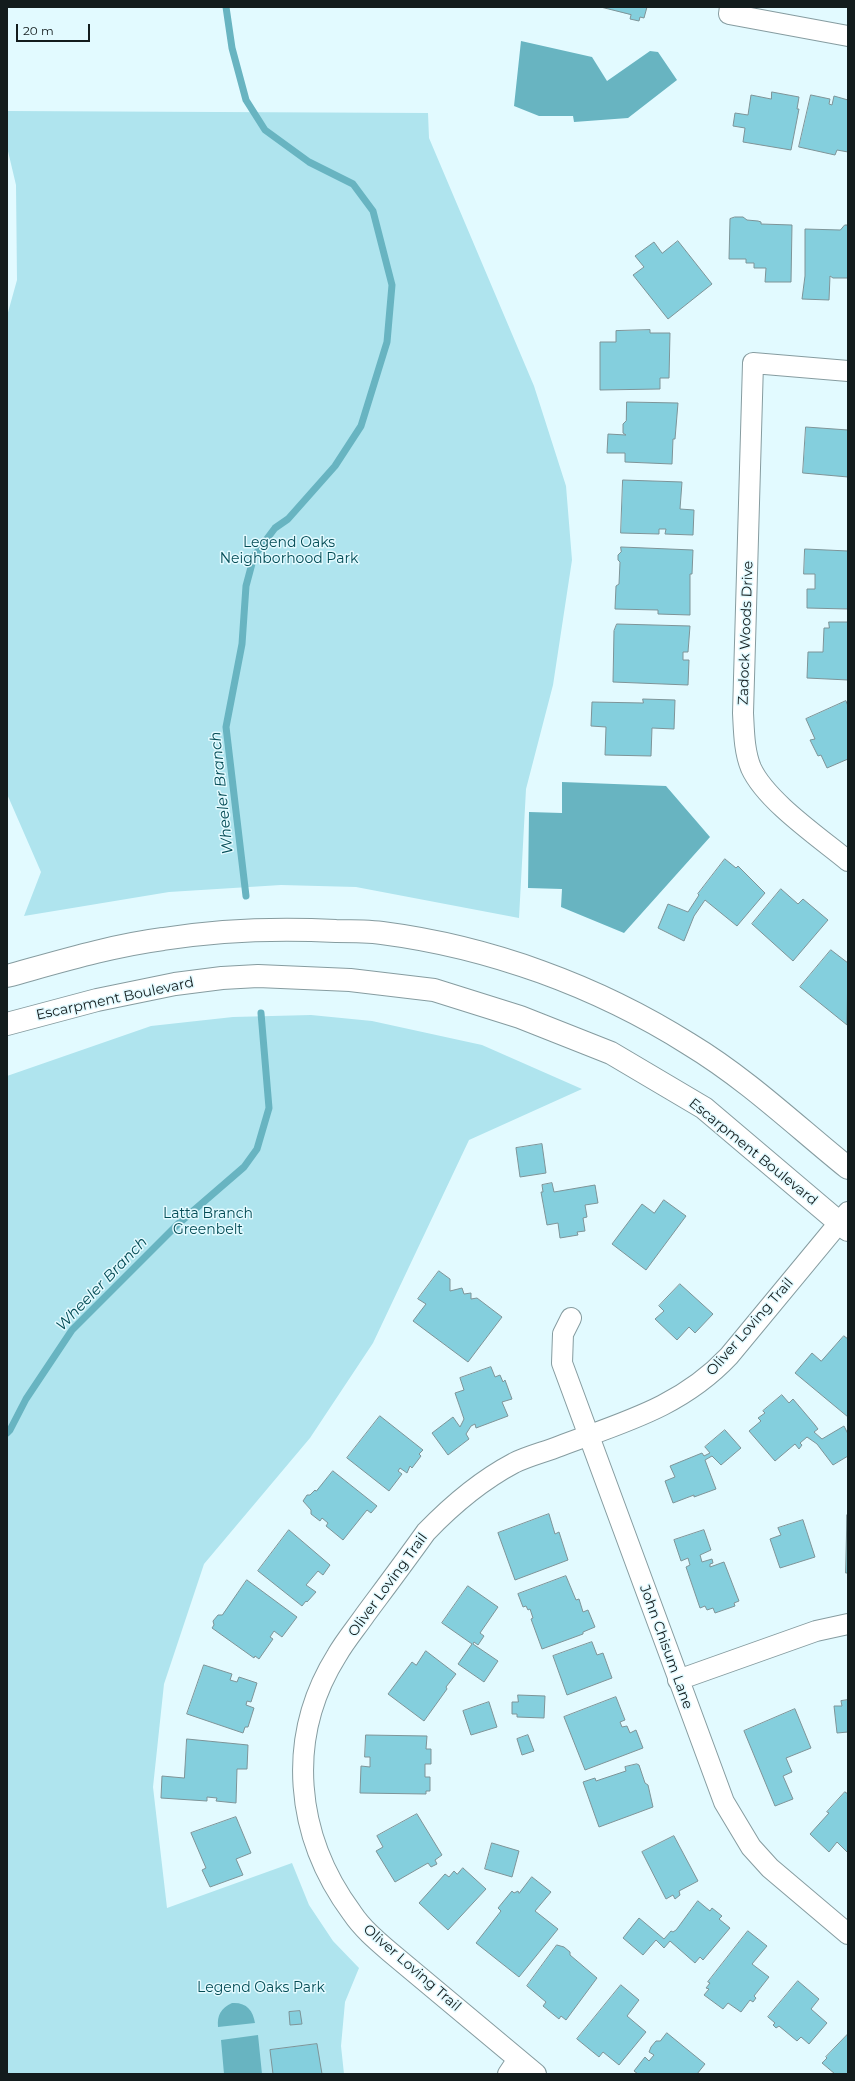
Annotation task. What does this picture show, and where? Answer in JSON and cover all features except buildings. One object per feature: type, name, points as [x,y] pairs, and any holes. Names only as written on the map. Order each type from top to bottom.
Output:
[{"type":"main road","points":[[7,976],[109,949],[161,939],[226,931],[303,929],[381,933],[469,949],[551,975],[626,1007],[690,1044],[741,1079],[848,1168]]},
{"type":"main road","name":"Escarpment Boulevard","points":[[7,1024],[97,1000],[175,984],[222,978],[258,976],[350,980],[434,990],[520,1017],[611,1053],[704,1108],[845,1222]]},
{"type":"street","points":[[730,11],[848,36]]},
{"type":"street","name":"Zadock Woods Drive","points":[[848,371],[753,363],[743,713],[746,751],[751,768],[767,792],[848,860]]},
{"type":"street","name":"Oliver Loving Trail","points":[[536,2074],[513,2067],[390,1952],[352,1914],[325,1871],[312,1840],[305,1810],[302,1758],[309,1722],[322,1684],[336,1655],[426,1532],[466,1494],[489,1477],[516,1463],[656,1409],[676,1399],[712,1373],[845,1222]]},
{"type":"street","name":"John Chisum Lane","points":[[571,1318],[564,1334],[562,1363],[724,1802],[745,1837],[770,1868],[848,1934]]},
{"type":"street","points":[[678,1680],[816,1631],[848,1624]]},
{"type":"green space","name":"Legend Oaks Neighborhood Park","points":[[7,111],[428,113],[429,138],[534,386],[566,486],[572,560],[553,685],[526,789],[519,918],[356,887],[281,885],[169,892],[24,916],[41,872],[7,794],[7,316],[17,280],[16,185],[7,147]]},
{"type":"green space","name":"Latta Branch Greenbelt","points":[[311,1015],[372,1021],[482,1045],[582,1089],[469,1140],[373,1343],[310,1438],[204,1564],[164,1684],[153,1787],[167,1908],[292,1863],[309,1905],[333,1941],[359,1968],[345,2002],[341,2046],[344,2074],[7,2074],[7,1076],[151,1026],[233,1017]]},
{"type":"shaded area","points":[[521,41],[592,57],[607,81],[650,51],[658,52],[677,80],[628,118],[574,122],[573,116],[539,116],[514,106]]},
{"type":"shaded area","points":[[562,782],[666,786],[710,837],[624,933],[561,907],[562,889],[528,888],[529,812],[562,813]]},
{"type":"shaded area","points":[[232,2003],[245,2005],[253,2014],[255,2023],[218,2027],[220,2012]]},
{"type":"shaded area","points":[[258,2035],[262,2074],[224,2074],[221,2040]]},
{"type":"waterway","name":"Wheeler Branch","points":[[226,7],[232,48],[246,100],[265,130],[309,162],[353,184],[373,211],[392,285],[387,342],[361,426],[335,466],[288,519],[275,528],[254,556],[246,586],[242,644],[226,727],[246,896]]},
{"type":"waterway","name":"Wheeler Branch","points":[[7,1433],[26,1399],[72,1330],[178,1224],[244,1167],[257,1149],[269,1108],[261,1013]]},
{"type":"park label","name":"Legend Oaks Park","points":[[261,1988]]}]
